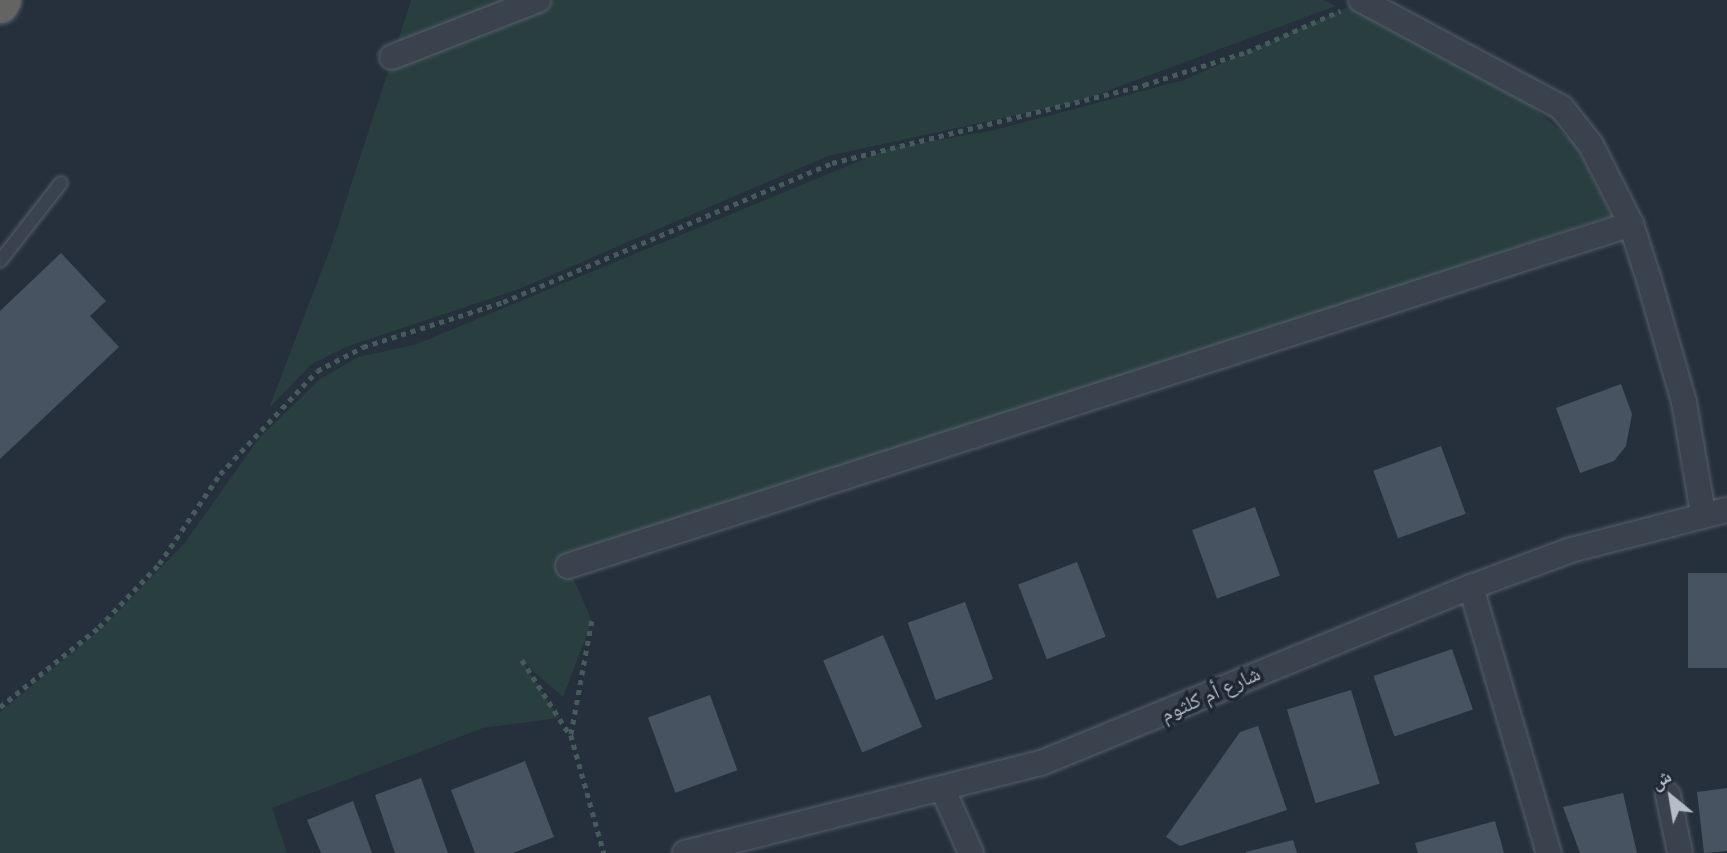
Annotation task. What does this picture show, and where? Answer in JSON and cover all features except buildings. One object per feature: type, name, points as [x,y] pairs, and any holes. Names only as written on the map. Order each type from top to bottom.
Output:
[{"type":"street","points":[[392,57],[538,0]]},
{"type":"street","points":[[1362,1],[1562,108],[1591,145],[1631,224],[1684,402],[1703,513]]},
{"type":"street","points":[[568,566],[1631,224]]},
{"type":"street","name":"شارع أم كلثوم","points":[[685,853],[944,792],[1110,738],[1343,635],[1471,587],[1703,513],[1727,510]]},
{"type":"street","points":[[1471,587],[1549,853]]},
{"type":"street","points":[[944,792],[971,853]]},
{"type":"street","points":[[1668,795],[1680,853]]},
{"type":"lane","points":[[0,261],[61,183]]},
{"type":"path","points":[[0,707],[99,627],[159,564],[220,474],[317,371],[363,347],[503,302],[832,163],[1168,78],[1247,52],[1362,1]]},
{"type":"path","points":[[571,735],[592,621]]},
{"type":"path","points":[[522,660],[571,735],[604,853]]},
{"type":"green space","points":[[411,0],[540,0],[423,46],[555,0],[1323,0],[1336,6],[1077,102],[828,156],[519,289],[346,347],[312,364],[269,408],[333,241]]},
{"type":"green space","points":[[1353,5],[1532,106],[1576,145],[1611,216],[556,565],[568,566],[592,621],[563,697],[524,663],[559,718],[483,728],[272,808],[287,853],[0,853],[0,712],[102,628],[184,544],[259,438],[320,379],[358,357],[417,344],[891,148],[990,131],[1184,80]]}]
